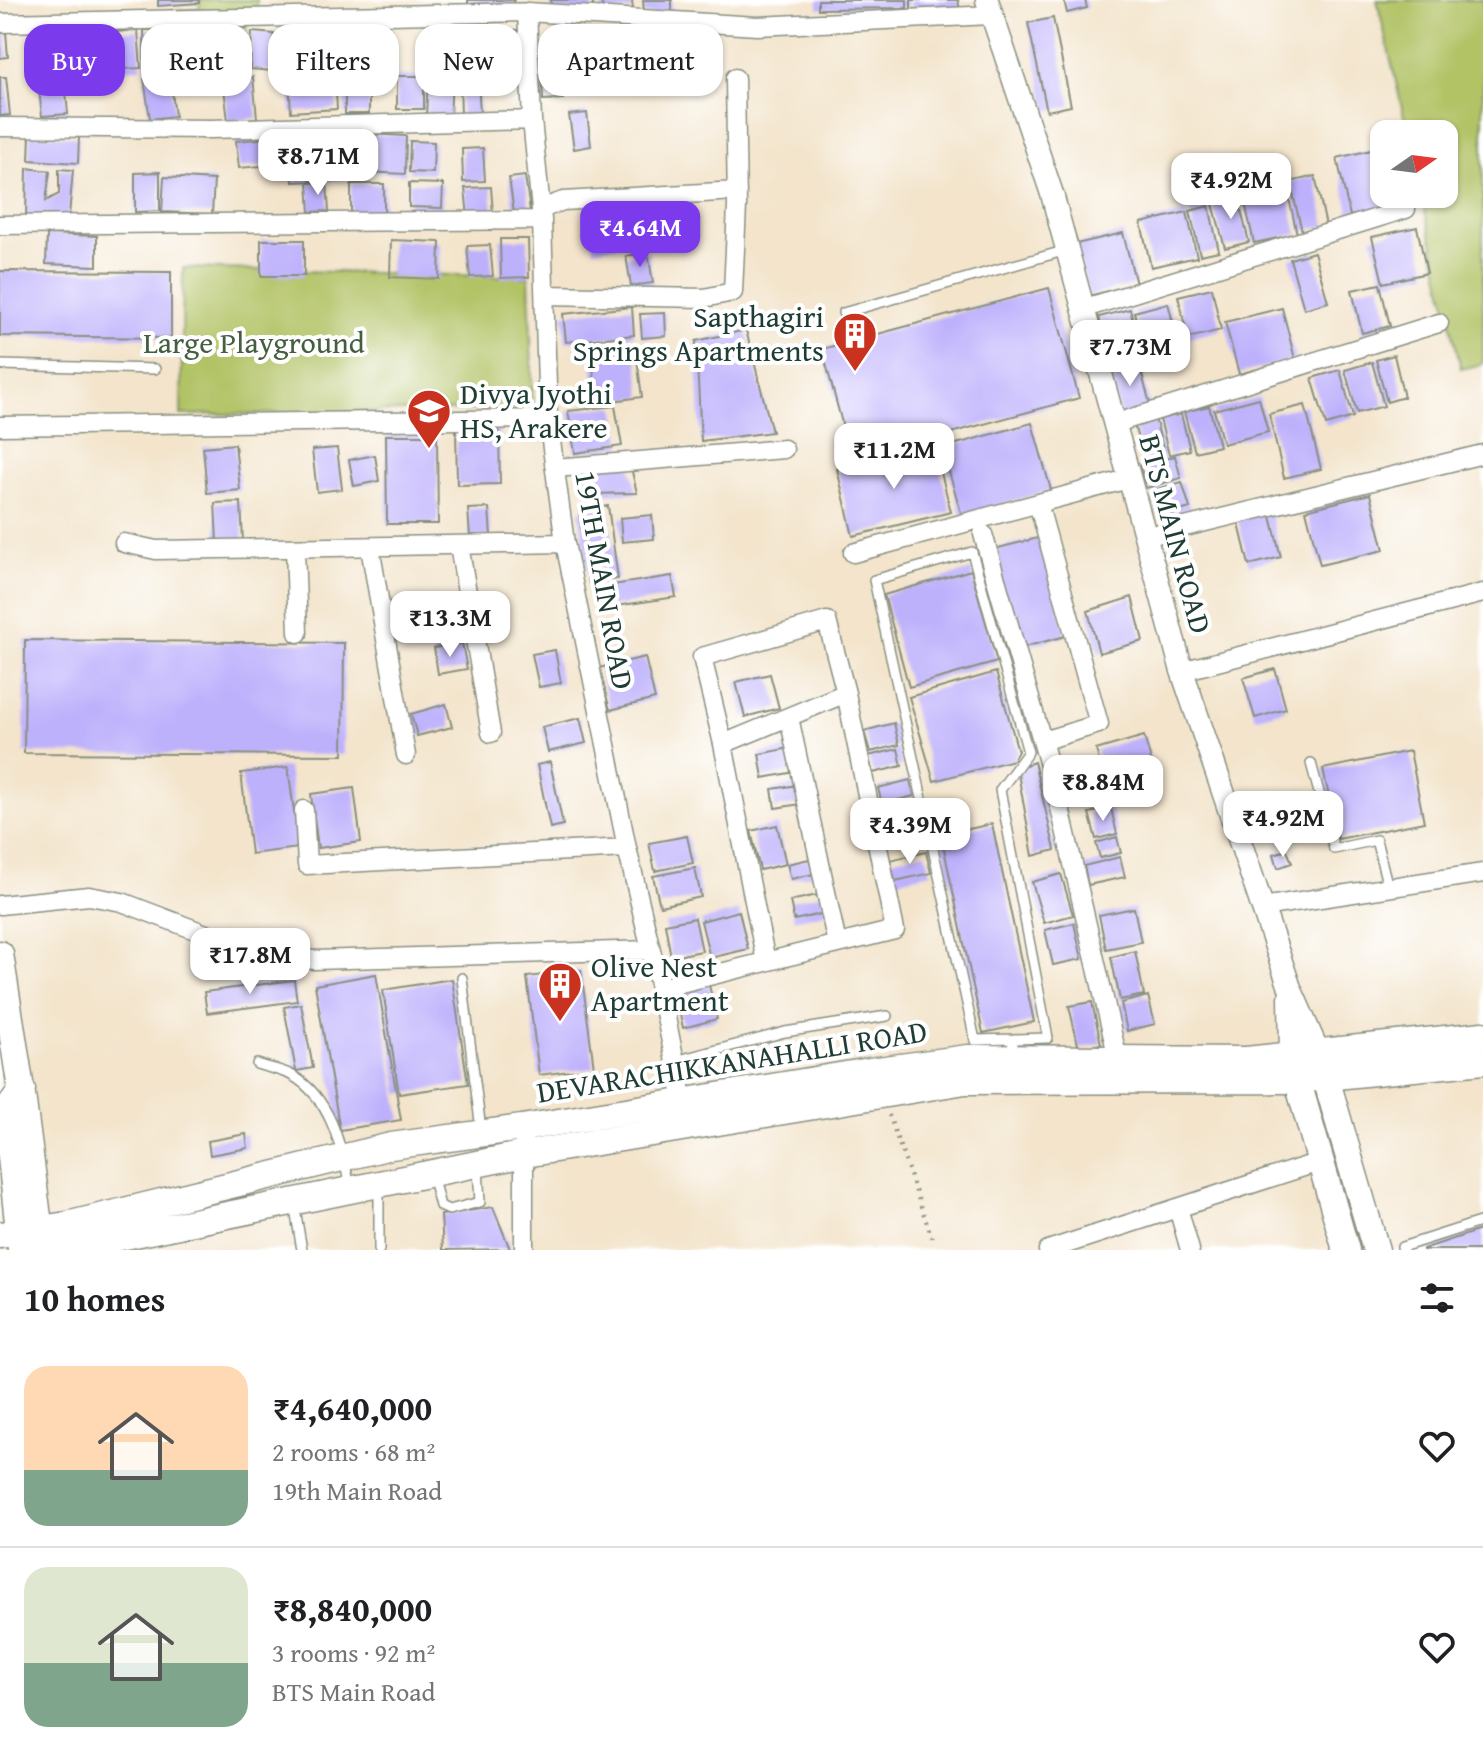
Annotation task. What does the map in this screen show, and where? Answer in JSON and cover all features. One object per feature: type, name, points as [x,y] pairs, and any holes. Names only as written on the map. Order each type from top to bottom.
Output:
[{"type":"main road","points":[[0,954],[17,1082],[6,1111],[30,1241]]},
{"type":"main road","name":"DEVARACHIKKANAHALLI ROAD","points":[[30,1241],[141,1242],[294,1203],[525,1154],[965,1081],[1293,1068],[1483,1035]]},
{"type":"main road","name":"DEVARACHIKKANAHALLI ROAD","points":[[30,1241],[142,1207],[391,1146],[522,1128],[1012,1049],[1118,1059],[1246,1060],[1293,1068]]},
{"type":"main road","name":"DEVARACHIKKANAHALLI ROAD","points":[[1321,1065],[1483,1061]]},
{"type":"main road","points":[[1321,1065],[1376,1250]]},
{"type":"main road","points":[[1293,1068],[1346,1250]]},
{"type":"street","points":[[0,23],[527,12],[757,26],[990,8]]},
{"type":"street","name":"BTS MAIN ROAD","points":[[990,8],[1037,145],[1182,671],[1290,988],[1321,1065]]},
{"type":"street","name":"19TH MAIN ROAD","points":[[527,12],[532,120],[542,215],[548,419],[565,543],[627,848],[683,1101]]},
{"type":"street","points":[[545,295],[704,298],[733,292],[737,191],[735,78]]},
{"type":"street","points":[[0,127],[211,129],[532,120]]},
{"type":"street","points":[[0,225],[542,215],[563,201],[737,191]]},
{"type":"street","points":[[1082,309],[1406,209]]},
{"type":"street","points":[[1113,424],[1439,323]]},
{"type":"street","points":[[0,426],[548,419]]},
{"type":"street","points":[[555,468],[784,449]]},
{"type":"street","points":[[1144,537],[1483,454]]},
{"type":"street","points":[[853,553],[1128,479]]},
{"type":"street","points":[[1038,503],[1099,724],[1042,741]]},
{"type":"street","points":[[983,534],[1055,786],[1118,1059]]},
{"type":"street","points":[[124,543],[156,550],[565,543]]},
{"type":"street","points":[[459,545],[491,733]]},
{"type":"street","points":[[370,547],[406,755]]},
{"type":"street","points":[[295,548],[298,633]]},
{"type":"street","points":[[1182,671],[1483,593]]},
{"type":"street","points":[[660,988],[766,962],[837,944],[895,930],[846,693],[827,621],[702,657],[723,744],[766,962]]},
{"type":"street","points":[[723,744],[846,693]]},
{"type":"street","points":[[789,717],[837,944]]},
{"type":"street","points":[[304,810],[307,865],[627,848]]},
{"type":"street","points":[[1262,907],[1483,873]]},
{"type":"street","points":[[0,905],[89,896],[122,902],[253,952],[314,960],[651,950]]},
{"type":"street","name":"BTS MAIN ROAD","points":[[1290,988],[1293,1068]]},
{"type":"street","points":[[522,1128],[525,1154],[524,1250]]},
{"type":"street","points":[[1048,1250],[1073,1246],[1319,1162]]},
{"type":"street","points":[[141,1242],[142,1207]]},
{"type":"street","points":[[1178,1208],[1190,1250]]},
{"type":"lane","points":[[843,313],[1067,250]]},
{"type":"lane","points":[[0,365],[155,369]]},
{"type":"lane","points":[[972,552],[1028,752],[1000,790],[1048,1038],[1012,1049],[975,1040],[874,580],[972,552]]},
{"type":"lane","points":[[1311,763],[1334,849],[1376,840],[1388,887]]},
{"type":"lane","points":[[462,978],[481,1134]]},
{"type":"lane","points":[[675,1061],[785,1032],[887,1016]]},
{"type":"lane","points":[[257,1064],[294,1076],[315,1097],[331,1119],[351,1191]]},
{"type":"lane","points":[[432,1175],[440,1206],[449,1210],[480,1202],[478,1165]]},
{"type":"lane","points":[[379,1185],[379,1250]]},
{"type":"lane","points":[[294,1203],[302,1250]]},
{"type":"lane","points":[[1403,1250],[1402,1247],[1483,1221]]},
{"type":"path","points":[[190,24],[245,20],[245,24]]},
{"type":"path","points":[[882,1094],[932,1238]]},
{"type":"green space","points":[[199,0],[257,0],[257,23],[171,24],[170,11],[200,9]]},
{"type":"green space","points":[[1377,0],[1483,0],[1483,364],[1461,369],[1424,208],[1458,208],[1458,120],[1405,120]]},
{"type":"green space","name":"Large Playground","points":[[183,268],[529,277],[533,409],[181,415]]},
{"type":"building","points":[[158,0],[199,0],[199,3],[158,6]]},
{"type":"building","points":[[468,0],[514,0],[514,6],[468,6]]},
{"type":"building","points":[[551,0],[593,0],[593,11],[551,10]]},
{"type":"building","points":[[602,0],[632,0],[633,10],[602,12]]},
{"type":"building","points":[[643,0],[672,0],[672,13],[644,14]]},
{"type":"building","points":[[818,0],[907,0],[907,8],[818,9]]},
{"type":"building","points":[[911,0],[958,0],[960,10],[911,9]]},
{"type":"building","points":[[1064,0],[1085,0],[1087,8],[1067,13]]},
{"type":"building","points":[[1053,18],[1071,106],[1047,111],[1028,23]]},
{"type":"building","points":[[138,30],[141,68],[125,69],[125,31]]},
{"type":"building","points":[[6,32],[8,57],[0,58],[0,33]]},
{"type":"building","points":[[252,32],[268,33],[268,71],[252,69]]},
{"type":"building","points":[[399,76],[415,76],[415,96],[424,96],[424,109],[397,109]]},
{"type":"building","points":[[0,77],[6,77],[10,115],[0,116]]},
{"type":"building","points":[[252,77],[257,118],[228,121],[225,96],[252,96]]},
{"type":"building","points":[[40,96],[66,96],[68,114],[42,116]]},
{"type":"building","points":[[147,96],[172,96],[175,116],[150,119]]},
{"type":"building","points":[[290,96],[336,96],[337,109],[291,112]]},
{"type":"building","points":[[345,96],[369,96],[369,114],[345,114]]},
{"type":"building","points":[[427,96],[451,96],[450,119],[426,118]]},
{"type":"building","points":[[460,96],[479,96],[480,115],[461,116]]},
{"type":"building","points":[[543,96],[563,96],[563,99],[543,100]]},
{"type":"building","points":[[587,113],[591,146],[574,149],[569,115]]},
{"type":"building","points":[[30,134],[79,137],[78,163],[29,160]]},
{"type":"building","points":[[368,134],[406,136],[405,174],[366,172]]},
{"type":"building","points":[[282,137],[285,164],[239,168],[236,141]]},
{"type":"building","points":[[341,140],[342,180],[293,182],[291,143]]},
{"type":"building","points":[[410,141],[434,142],[433,173],[409,172]]},
{"type":"building","points":[[483,148],[485,181],[463,182],[462,149]]},
{"type":"building","points":[[1370,150],[1370,208],[1384,208],[1350,216],[1337,158]]},
{"type":"building","points":[[27,168],[50,171],[46,201],[59,194],[59,169],[73,170],[69,216],[26,218]]},
{"type":"building","points":[[160,172],[160,211],[135,212],[135,173]]},
{"type":"building","points":[[525,176],[530,211],[514,213],[509,178]]},
{"type":"building","points":[[1315,176],[1326,226],[1302,231],[1290,182]]},
{"type":"building","points":[[164,177],[214,180],[212,214],[162,212]]},
{"type":"building","points":[[327,182],[329,211],[310,212],[308,183]]},
{"type":"building","points":[[409,183],[443,184],[442,208],[409,207]]},
{"type":"building","points":[[351,184],[384,184],[384,217],[351,217]]},
{"type":"building","points":[[1286,185],[1297,234],[1254,243],[1243,194]]},
{"type":"building","points":[[491,187],[493,214],[468,217],[465,188]]},
{"type":"building","points":[[1237,194],[1249,242],[1225,248],[1212,200]]},
{"type":"building","points":[[1209,206],[1219,251],[1200,255],[1190,211]]},
{"type":"building","points":[[620,210],[627,243],[594,250],[588,216]]},
{"type":"building","points":[[1187,212],[1197,257],[1151,267],[1141,223]]},
{"type":"building","points":[[1417,227],[1427,273],[1383,283],[1372,237]]},
{"type":"building","points":[[1123,233],[1136,284],[1089,296],[1076,244]]},
{"type":"building","points":[[47,234],[97,236],[97,266],[46,264]]},
{"type":"building","points":[[500,239],[528,239],[529,277],[501,278]]},
{"type":"building","points":[[261,240],[304,240],[304,276],[261,276]]},
{"type":"building","points":[[391,240],[440,242],[439,279],[390,277]]},
{"type":"building","points":[[490,245],[493,276],[470,277],[467,246]]},
{"type":"building","points":[[648,252],[653,283],[631,286],[626,256]]},
{"type":"building","points":[[1314,252],[1328,302],[1304,309],[1290,259]]},
{"type":"building","points":[[0,271],[171,272],[171,338],[0,336]]},
{"type":"building","points":[[1380,284],[1390,326],[1362,333],[1352,290]]},
{"type":"building","name":"Sapthagiri Springs Apartments","points":[[1049,288],[1079,398],[852,460],[822,349]]},
{"type":"building","points":[[1212,288],[1221,330],[1188,338],[1178,296]]},
{"type":"building","points":[[1168,303],[1180,350],[1146,358],[1134,312]]},
{"type":"building","points":[[632,307],[634,335],[566,342],[563,314]]},
{"type":"building","points":[[1282,308],[1295,359],[1239,374],[1225,322]]},
{"type":"building","points":[[1130,309],[1141,355],[1110,362],[1099,317]]},
{"type":"building","points":[[665,313],[666,336],[642,338],[640,314]]},
{"type":"building","points":[[746,330],[772,432],[701,441],[696,341]]},
{"type":"building","points":[[635,344],[642,397],[597,403],[591,349]]},
{"type":"building","points":[[1394,355],[1404,397],[1387,402],[1376,360]]},
{"type":"building","points":[[1138,359],[1151,408],[1121,416],[1108,367]]},
{"type":"building","points":[[1372,362],[1384,406],[1357,413],[1345,370]]},
{"type":"building","points":[[1340,370],[1353,417],[1326,425],[1312,378]]},
{"type":"building","points":[[1259,398],[1268,432],[1223,444],[1214,410]]},
{"type":"building","points":[[1305,405],[1321,469],[1284,478],[1269,414]]},
{"type":"building","points":[[615,406],[622,446],[575,453],[568,411]]},
{"type":"building","points":[[1209,406],[1219,446],[1195,452],[1184,412]]},
{"type":"building","points":[[1181,414],[1190,450],[1169,455],[1160,419]]},
{"type":"building","points":[[1155,418],[1165,456],[1144,462],[1134,424]]},
{"type":"building","points":[[1032,423],[1051,490],[962,516],[942,448]]},
{"type":"building","points":[[456,429],[499,429],[500,484],[457,485]]},
{"type":"building","points":[[386,435],[437,435],[438,524],[387,524]]},
{"type":"building","points":[[235,444],[240,490],[207,493],[203,447]]},
{"type":"building","points":[[934,445],[951,512],[853,536],[837,469]]},
{"type":"building","points":[[337,448],[342,489],[317,492],[312,450]]},
{"type":"building","points":[[375,455],[379,481],[354,486],[349,460]]},
{"type":"building","points":[[1175,456],[1181,478],[1146,488],[1140,466]]},
{"type":"building","points":[[630,463],[637,493],[588,494],[582,467]]},
{"type":"building","points":[[1182,482],[1190,508],[1159,517],[1151,491]]},
{"type":"building","points":[[1370,494],[1384,550],[1320,565],[1306,510]]},
{"type":"building","points":[[241,502],[243,541],[217,542],[215,503]]},
{"type":"building","points":[[608,506],[618,579],[589,583],[579,511]]},
{"type":"building","points":[[489,508],[491,536],[470,537],[468,509]]},
{"type":"building","points":[[1269,508],[1281,557],[1249,565],[1237,516]]},
{"type":"building","points":[[652,515],[654,539],[622,542],[620,518]]},
{"type":"building","points":[[1042,537],[1066,636],[1020,648],[990,550]]},
{"type":"building","points":[[971,570],[997,662],[909,687],[884,595]]},
{"type":"building","points":[[672,576],[676,597],[602,608],[599,587]]},
{"type":"building","points":[[1132,597],[1143,641],[1099,653],[1088,611]]},
{"type":"building","points":[[25,640],[344,643],[343,755],[24,753]]},
{"type":"building","points":[[462,643],[467,669],[438,674],[434,648]]},
{"type":"building","points":[[555,650],[561,683],[539,687],[532,654]]},
{"type":"building","points":[[645,657],[655,699],[610,710],[599,668]]},
{"type":"building","points":[[1275,669],[1286,709],[1255,718],[1243,678]]},
{"type":"building","points":[[996,672],[1018,751],[1013,760],[934,781],[909,697]]},
{"type":"building","points":[[770,674],[779,708],[745,717],[736,682]]},
{"type":"building","points":[[446,704],[452,727],[417,736],[411,714]]},
{"type":"building","points":[[580,718],[586,743],[548,752],[542,727]]},
{"type":"building","points":[[894,723],[899,745],[870,752],[864,731]]},
{"type":"building","points":[[1144,736],[1156,778],[1109,793],[1096,750]]},
{"type":"building","points":[[790,748],[795,772],[763,778],[759,754]]},
{"type":"building","points":[[898,749],[902,766],[873,773],[868,756]]},
{"type":"building","points":[[1410,751],[1424,822],[1338,839],[1323,769]]},
{"type":"building","points":[[550,762],[563,825],[550,828],[537,765]]},
{"type":"building","points":[[1034,762],[1055,850],[1033,856],[1017,768]]},
{"type":"building","points":[[288,767],[299,848],[251,854],[241,773]]},
{"type":"building","points":[[910,780],[914,796],[882,804],[878,788]]},
{"type":"building","points":[[798,785],[801,804],[775,808],[772,789]]},
{"type":"building","points":[[354,788],[361,842],[318,848],[311,794]]},
{"type":"building","points":[[1111,808],[1117,834],[1096,839],[1089,813]]},
{"type":"building","points":[[992,824],[1034,1022],[983,1033],[941,835]]},
{"type":"building","points":[[777,825],[786,864],[760,870],[751,831]]},
{"type":"building","points":[[687,836],[693,863],[655,871],[649,843]]},
{"type":"building","points":[[1117,837],[1121,853],[1100,858],[1096,843]]},
{"type":"building","points":[[1287,850],[1292,863],[1278,868],[1274,854]]},
{"type":"building","points":[[926,852],[931,873],[895,881],[890,860]]},
{"type":"building","points":[[1120,857],[1125,877],[1088,885],[1084,866]]},
{"type":"building","points":[[814,858],[818,873],[791,879],[787,864]]},
{"type":"building","points":[[695,868],[701,897],[660,906],[653,876]]},
{"type":"building","points":[[1061,874],[1073,915],[1044,923],[1032,882]]},
{"type":"building","points":[[822,894],[826,913],[794,920],[790,901]]},
{"type":"building","points":[[1134,908],[1141,942],[1106,949],[1099,915]]},
{"type":"building","points":[[739,911],[748,949],[710,958],[701,921]]},
{"type":"building","points":[[695,918],[702,951],[671,957],[665,924]]},
{"type":"building","points":[[1074,923],[1082,959],[1053,965],[1045,930]]},
{"type":"building","points":[[1135,951],[1144,995],[1120,1000],[1111,957]]},
{"type":"building","name":"Olive Nest Apartment","points":[[581,970],[594,1068],[539,1075],[527,977]]},
{"type":"building","points":[[376,974],[401,1120],[340,1130],[315,985]]},
{"type":"building","points":[[452,979],[468,1084],[399,1094],[383,990]]},
{"type":"building","points":[[294,980],[297,1001],[207,1013],[204,992]]},
{"type":"building","points":[[709,985],[717,1019],[683,1028],[675,993]]},
{"type":"building","points":[[1148,996],[1155,1024],[1127,1031],[1121,1003]]},
{"type":"building","points":[[1092,1002],[1101,1044],[1079,1049],[1069,1006]]},
{"type":"building","points":[[301,1004],[313,1068],[296,1071],[284,1007]]},
{"type":"building","points":[[246,1134],[248,1148],[210,1155],[208,1141]]},
{"type":"building","points":[[493,1207],[510,1249],[443,1250],[441,1215]]},
{"type":"building","points":[[1483,1229],[1483,1250],[1423,1250],[1423,1249]]},
{"type":"place","name":"Sapthagiri Springs Apartments","points":[[855,373]]},
{"type":"place","name":"Divya Jyothi HS, Arakere","points":[[429,450]]},
{"type":"place","name":"Olive Nest Apartment","points":[[560,1023]]}]
